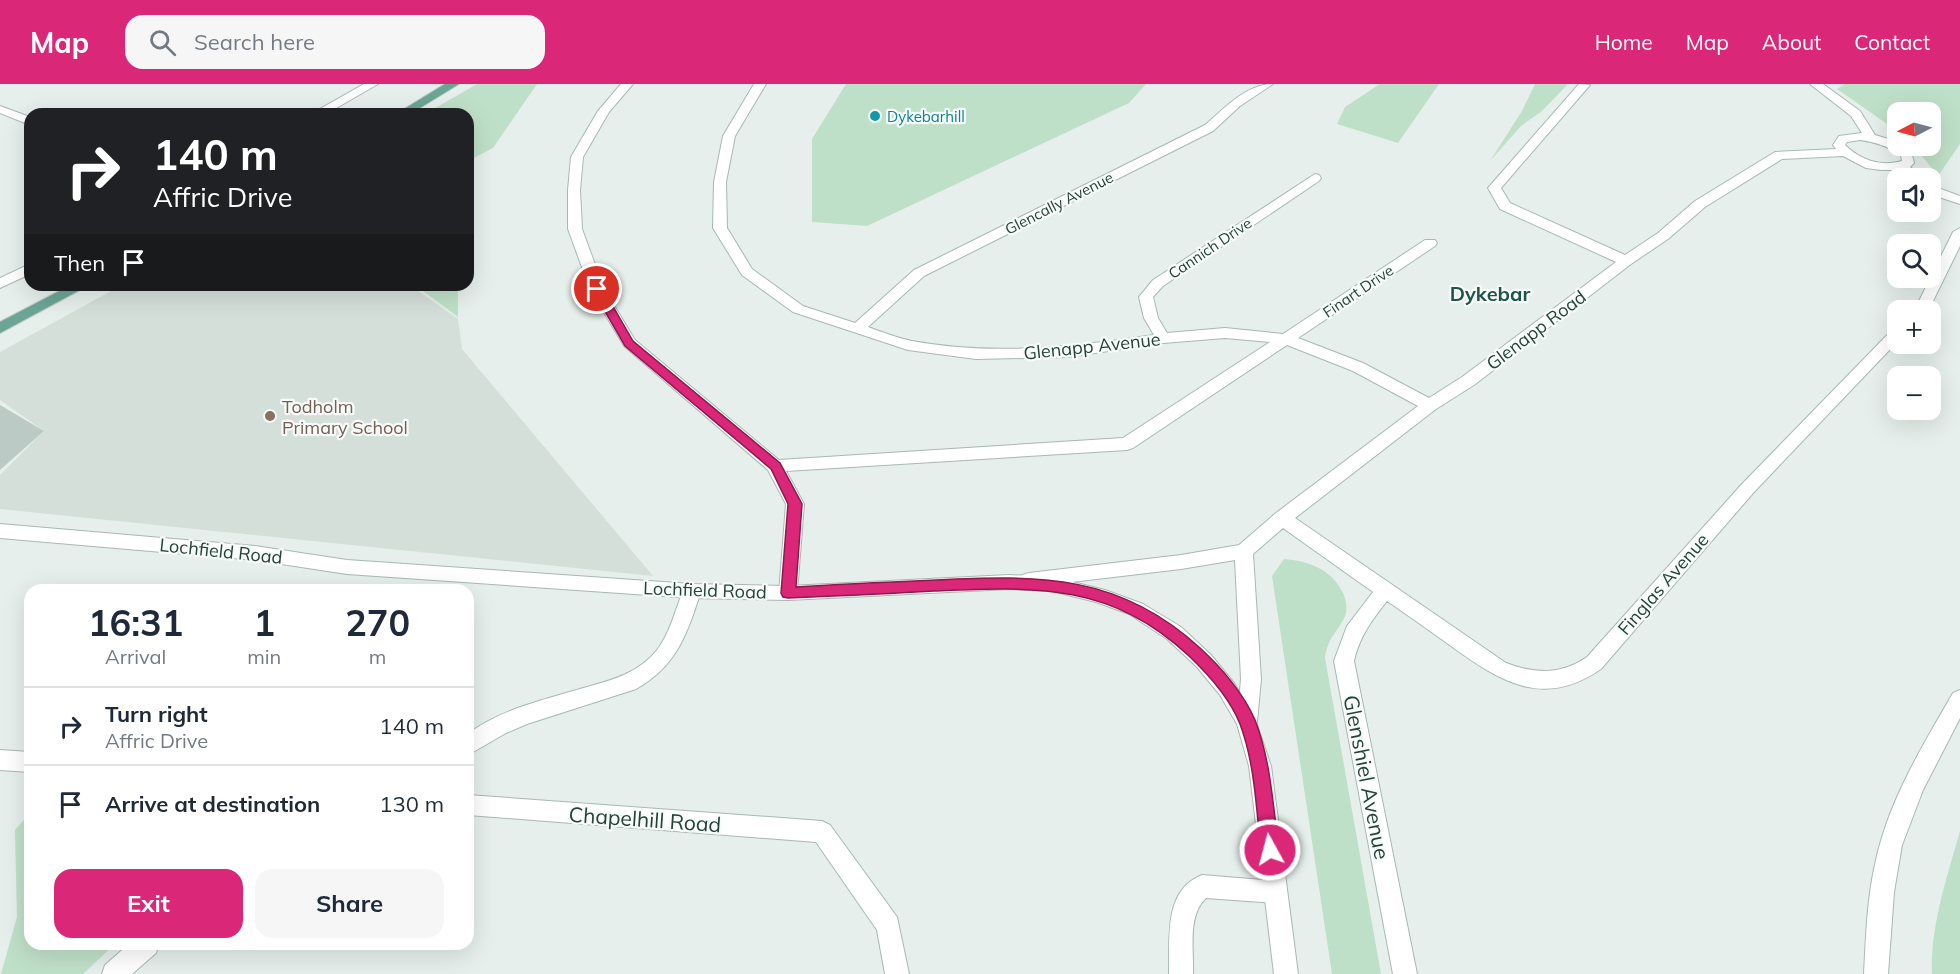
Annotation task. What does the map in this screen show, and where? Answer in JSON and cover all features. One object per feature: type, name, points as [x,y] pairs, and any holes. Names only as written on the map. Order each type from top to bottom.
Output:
[{"type":"main road","points":[[412,108],[453,84]]},
{"type":"main road","points":[[0,328],[71,291]]},
{"type":"street","points":[[331,108],[372,84]]},
{"type":"street","points":[[627,84],[604,111],[577,158],[574,190],[575,229],[597,289],[629,343],[776,466],[795,504],[788,593]]},
{"type":"street","name":"Glenapp Avenue","points":[[760,84],[729,136],[720,182],[720,228],[747,272],[798,309],[908,345],[976,354],[1068,352],[1163,338],[1225,333],[1287,339],[1358,367],[1430,405]]},
{"type":"street","name":"Glencally Avenue","points":[[857,329],[919,273],[1209,128],[1236,104],[1267,84]]},
{"type":"street","points":[[1816,84],[1867,125],[1870,138]]},
{"type":"street","points":[[1584,85],[1494,188],[1505,206],[1626,261]]},
{"type":"street","points":[[0,109],[24,119]]},
{"type":"street","points":[[1844,152],[1839,145],[1843,139],[1870,138],[1894,145],[1908,154],[1908,163],[1901,166],[1904,168]]},
{"type":"street","name":"Glenapp Road","points":[[1244,551],[1282,518],[1430,405],[1477,374],[1626,261],[1664,236],[1700,204],[1763,162],[1779,155],[1844,152],[1876,166],[1901,166]]},
{"type":"street","name":"Cannich Drive","points":[[1163,338],[1151,318],[1146,297],[1158,282],[1315,178]]},
{"type":"street","points":[[1941,193],[1960,200]]},
{"type":"street","points":[[1926,300],[1960,232]]},
{"type":"street","name":"Finart Drive","points":[[776,466],[1127,444],[1430,243]]},
{"type":"street","points":[[0,284],[24,271]]},
{"type":"street","name":"Finglas Avenue","points":[[1282,518],[1481,658],[1507,673],[1530,681],[1569,678],[1584,672],[1594,663],[1748,488],[1887,343]]},
{"type":"street","name":"Lochfield Road","points":[[0,531],[255,553],[347,567],[692,591],[788,593],[1009,582],[1052,584],[1098,595],[1136,609],[1174,633],[1204,661],[1227,689],[1247,722],[1260,766],[1286,974]]},
{"type":"street","points":[[1009,582],[1170,564],[1244,551],[1243,576],[1251,654],[1251,702],[1247,722]]},
{"type":"street","points":[[474,739],[499,726],[629,683],[646,675],[663,660],[679,627],[692,591]]},
{"type":"street","name":"Glenshiel Avenue","points":[[1385,591],[1347,643],[1344,661],[1405,974]]},
{"type":"street","points":[[1876,974],[1878,933],[1890,848],[1919,775],[1960,699]]},
{"type":"street","points":[[0,760],[24,762]]},
{"type":"street","name":"Chapelhill Road","points":[[474,805],[822,832],[888,925],[897,974]]},
{"type":"street","points":[[1181,974],[1182,919],[1187,900],[1202,886],[1275,892]]},
{"type":"street","points":[[114,974],[140,950]]},
{"type":"shaded area","name":"Todholm Primary School","points":[[111,291],[418,291],[458,319],[462,349],[653,576],[0,509],[0,475],[44,431],[0,400],[0,352]]},
{"type":"green space","points":[[477,84],[537,84],[493,148],[474,158],[474,108],[435,108]]},
{"type":"green space","points":[[846,84],[1146,84],[1129,103],[867,226],[812,222],[812,139]]},
{"type":"green space","points":[[1380,84],[1439,84],[1398,143],[1337,124],[1345,107]]},
{"type":"green space","points":[[1535,84],[1568,84],[1542,111],[1521,126],[1490,161],[1522,111]]},
{"type":"green space","points":[[1845,84],[1960,84],[1960,144],[1941,172],[1941,168],[1932,168],[1922,156],[1941,156],[1941,102],[1887,102],[1887,124],[1837,89]]},
{"type":"green space","points":[[423,291],[458,291],[458,317]]},
{"type":"green space","points":[[1284,559],[1310,564],[1326,572],[1338,585],[1346,601],[1345,616],[1331,640],[1325,658],[1381,974],[1332,974],[1272,576]]},
{"type":"green space","points":[[24,820],[24,950],[109,950],[83,974],[1,974],[17,917],[15,830]]},
{"type":"green space","points":[[1960,831],[1960,974],[1932,974],[1937,920]]},
{"type":"building","points":[[0,405],[44,431],[0,470]]},
{"type":"place","name":"Dykebarhill","points":[[875,116]]},
{"type":"place","name":"Todholm Primary School","points":[[270,416]]},
{"type":"district","name":"Dykebar","points":[[1490,293]]},
{"type":"route","points":[[597,289],[629,343],[776,466],[795,504],[788,593],[1009,582],[1052,584],[1098,595],[1136,609],[1174,633],[1204,661],[1227,689],[1247,722],[1260,766],[1270,850]]}]
